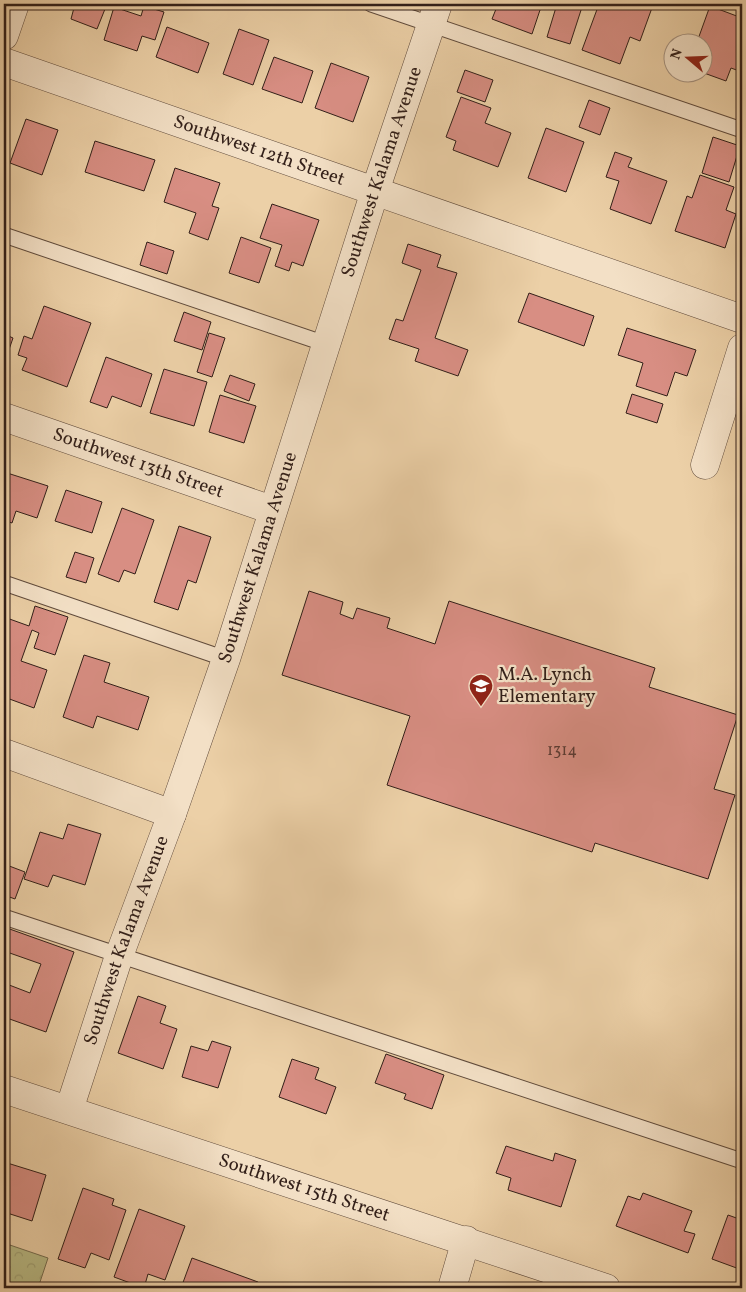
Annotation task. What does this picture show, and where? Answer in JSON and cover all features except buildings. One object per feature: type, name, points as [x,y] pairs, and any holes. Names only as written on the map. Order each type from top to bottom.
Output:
[{"type":"street","points":[[4,36],[15,4]]},
{"type":"street","name":"Southwest Kalama Avenue","points":[[69,1110],[119,956],[172,814],[226,658],[375,191],[434,14]]},
{"type":"street","name":"Southwest 12th Street","points":[[4,62],[742,318]]},
{"type":"street","points":[[705,465],[742,348]]},
{"type":"street","name":"Southwest 13th Street","points":[[4,418],[272,510]]},
{"type":"street","points":[[4,753],[172,814]]},
{"type":"street","name":"Southwest 15th Street","points":[[4,1089],[466,1240],[606,1288]]},
{"type":"street","points":[[452,1288],[466,1240]]},
{"type":"lane","points":[[370,4],[434,14],[742,130]]},
{"type":"lane","points":[[4,235],[326,344]]},
{"type":"lane","points":[[4,583],[226,658]]},
{"type":"lane","points":[[4,917],[742,1161]]},
{"type":"green space","points":[[4,1243],[48,1258],[38,1288],[4,1288]]},
{"type":"place","name":"M.A. Lynch Elementary","points":[[481,707]]}]
